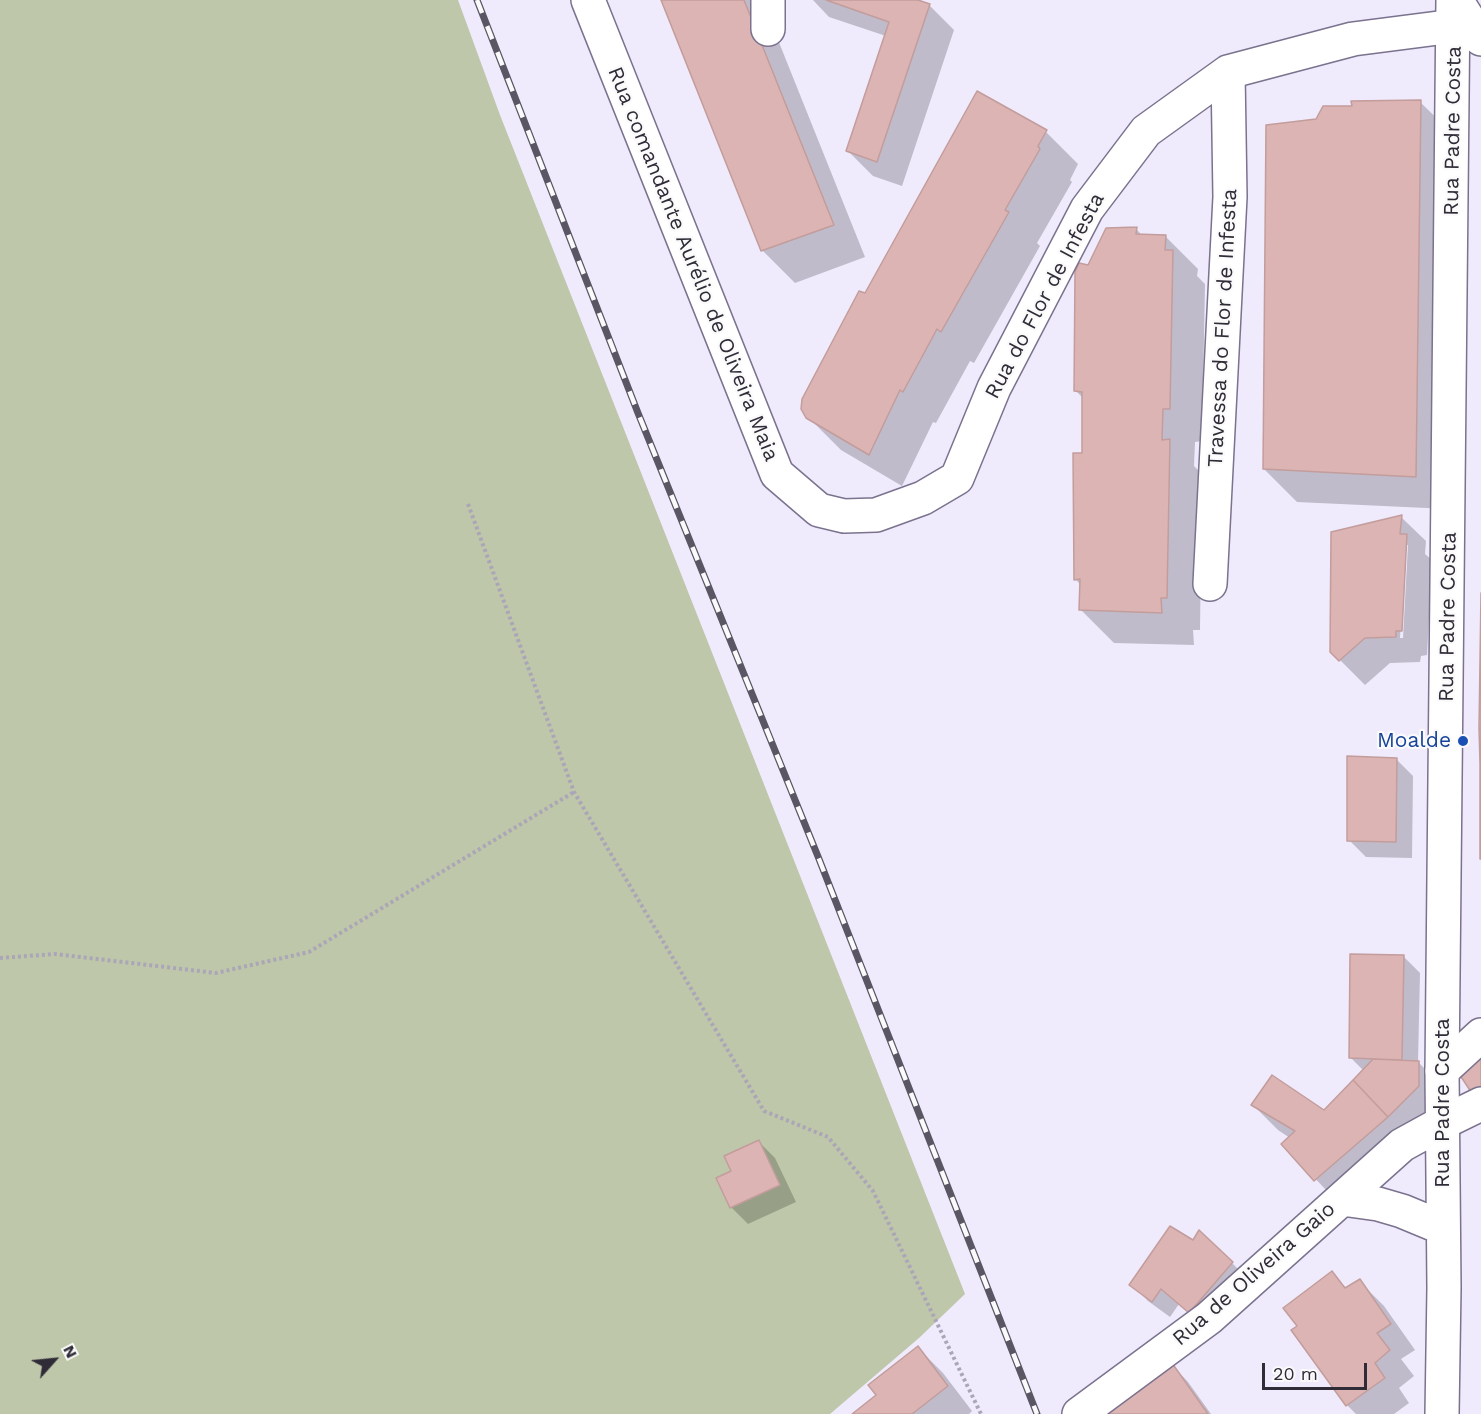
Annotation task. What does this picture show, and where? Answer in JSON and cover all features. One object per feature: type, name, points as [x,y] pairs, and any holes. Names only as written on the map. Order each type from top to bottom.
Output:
[{"type":"street","name":"Rua comandante Aurélio de Oliveira Maia","points":[[588,0],[777,474],[819,510],[844,516],[876,515],[923,498],[957,478]]},
{"type":"street","name":"Rua do Flor de Infesta","points":[[957,478],[994,388],[1087,209],[1146,131],[1228,72],[1353,39],[1461,16]]},
{"type":"street","name":"Rua Padre Costa","points":[[1442,1414],[1444,1288],[1442,1071],[1461,16]]},
{"type":"street","name":"Travessa do Flor de Infesta","points":[[1210,584],[1230,197],[1228,72]]},
{"type":"street","points":[[1442,1071],[1481,1035]]},
{"type":"street","name":"Rua de Oliveira Gaio","points":[[1085,1409],[1209,1318],[1402,1145],[1481,1104]]},
{"type":"street","name":"Rua de Oliveira Gaio","points":[[1342,1199],[1378,1204],[1443,1228]]},
{"type":"path","points":[[468,504],[574,792],[764,1111],[828,1137],[873,1191],[981,1414]]},
{"type":"path","points":[[0,958],[55,954],[216,973],[309,952],[574,792]]},
{"type":"green space","points":[[0,0],[458,0],[500,115],[965,1294],[919,1338],[830,1414],[0,1414]]},
{"type":"building","points":[[661,0],[744,0],[834,225],[761,251]]},
{"type":"building","points":[[826,0],[918,0],[930,4],[877,162],[846,151],[889,22]]},
{"type":"building","points":[[977,91],[1047,130],[1038,146],[1040,149],[1005,210],[1009,212],[941,332],[937,329],[903,392],[900,390],[869,455],[806,418],[801,409],[802,399],[859,291],[865,293]]},
{"type":"building","points":[[1421,100],[1416,477],[1263,469],[1266,125],[1316,119],[1323,106],[1352,106],[1351,101]]},
{"type":"building","points":[[1137,227],[1136,234],[1166,235],[1165,250],[1173,250],[1170,409],[1163,409],[1162,440],[1170,439],[1167,598],[1161,598],[1162,613],[1079,610],[1080,579],[1074,580],[1073,453],[1082,453],[1082,392],[1074,391],[1075,272],[1079,263],[1088,265],[1106,228]]},
{"type":"building","points":[[1402,515],[1400,534],[1407,534],[1402,631],[1396,631],[1396,637],[1365,638],[1339,661],[1330,652],[1331,532]]},
{"type":"building","points":[[1481,593],[1481,729],[1479,728]]},
{"type":"building","points":[[1479,728],[1481,729],[1481,764],[1480,764]]},
{"type":"building","points":[[1347,756],[1397,758],[1396,842],[1347,841]]},
{"type":"building","points":[[1481,764],[1481,859],[1480,859]]},
{"type":"building","points":[[1350,954],[1404,955],[1402,1060],[1349,1058]]},
{"type":"building","points":[[1481,1040],[1481,1090],[1473,1095],[1450,1060]]},
{"type":"building","points":[[1373,1059],[1419,1061],[1419,1086],[1388,1117],[1353,1080]]},
{"type":"building","points":[[1272,1075],[1324,1110],[1353,1080],[1388,1117],[1314,1181],[1281,1144],[1295,1131],[1251,1105]]},
{"type":"building","points":[[759,1140],[780,1185],[730,1208],[716,1178],[731,1171],[724,1156]]},
{"type":"building","points":[[1170,1226],[1193,1240],[1199,1230],[1233,1262],[1189,1313],[1161,1289],[1152,1302],[1129,1285]]},
{"type":"building","points":[[1332,1271],[1345,1288],[1360,1279],[1391,1324],[1377,1333],[1390,1350],[1375,1363],[1385,1378],[1346,1406],[1291,1330],[1297,1326],[1283,1308]]},
{"type":"building","points":[[918,1346],[948,1386],[912,1414],[852,1414],[876,1395],[868,1385]]},
{"type":"building","points":[[1172,1363],[1208,1414],[1109,1414],[1107,1411]]},
{"type":"railway","points":[[477,0],[638,413],[819,859],[1037,1414]]},
{"type":"place","name":"Moalde","points":[[1463,741]]}]
